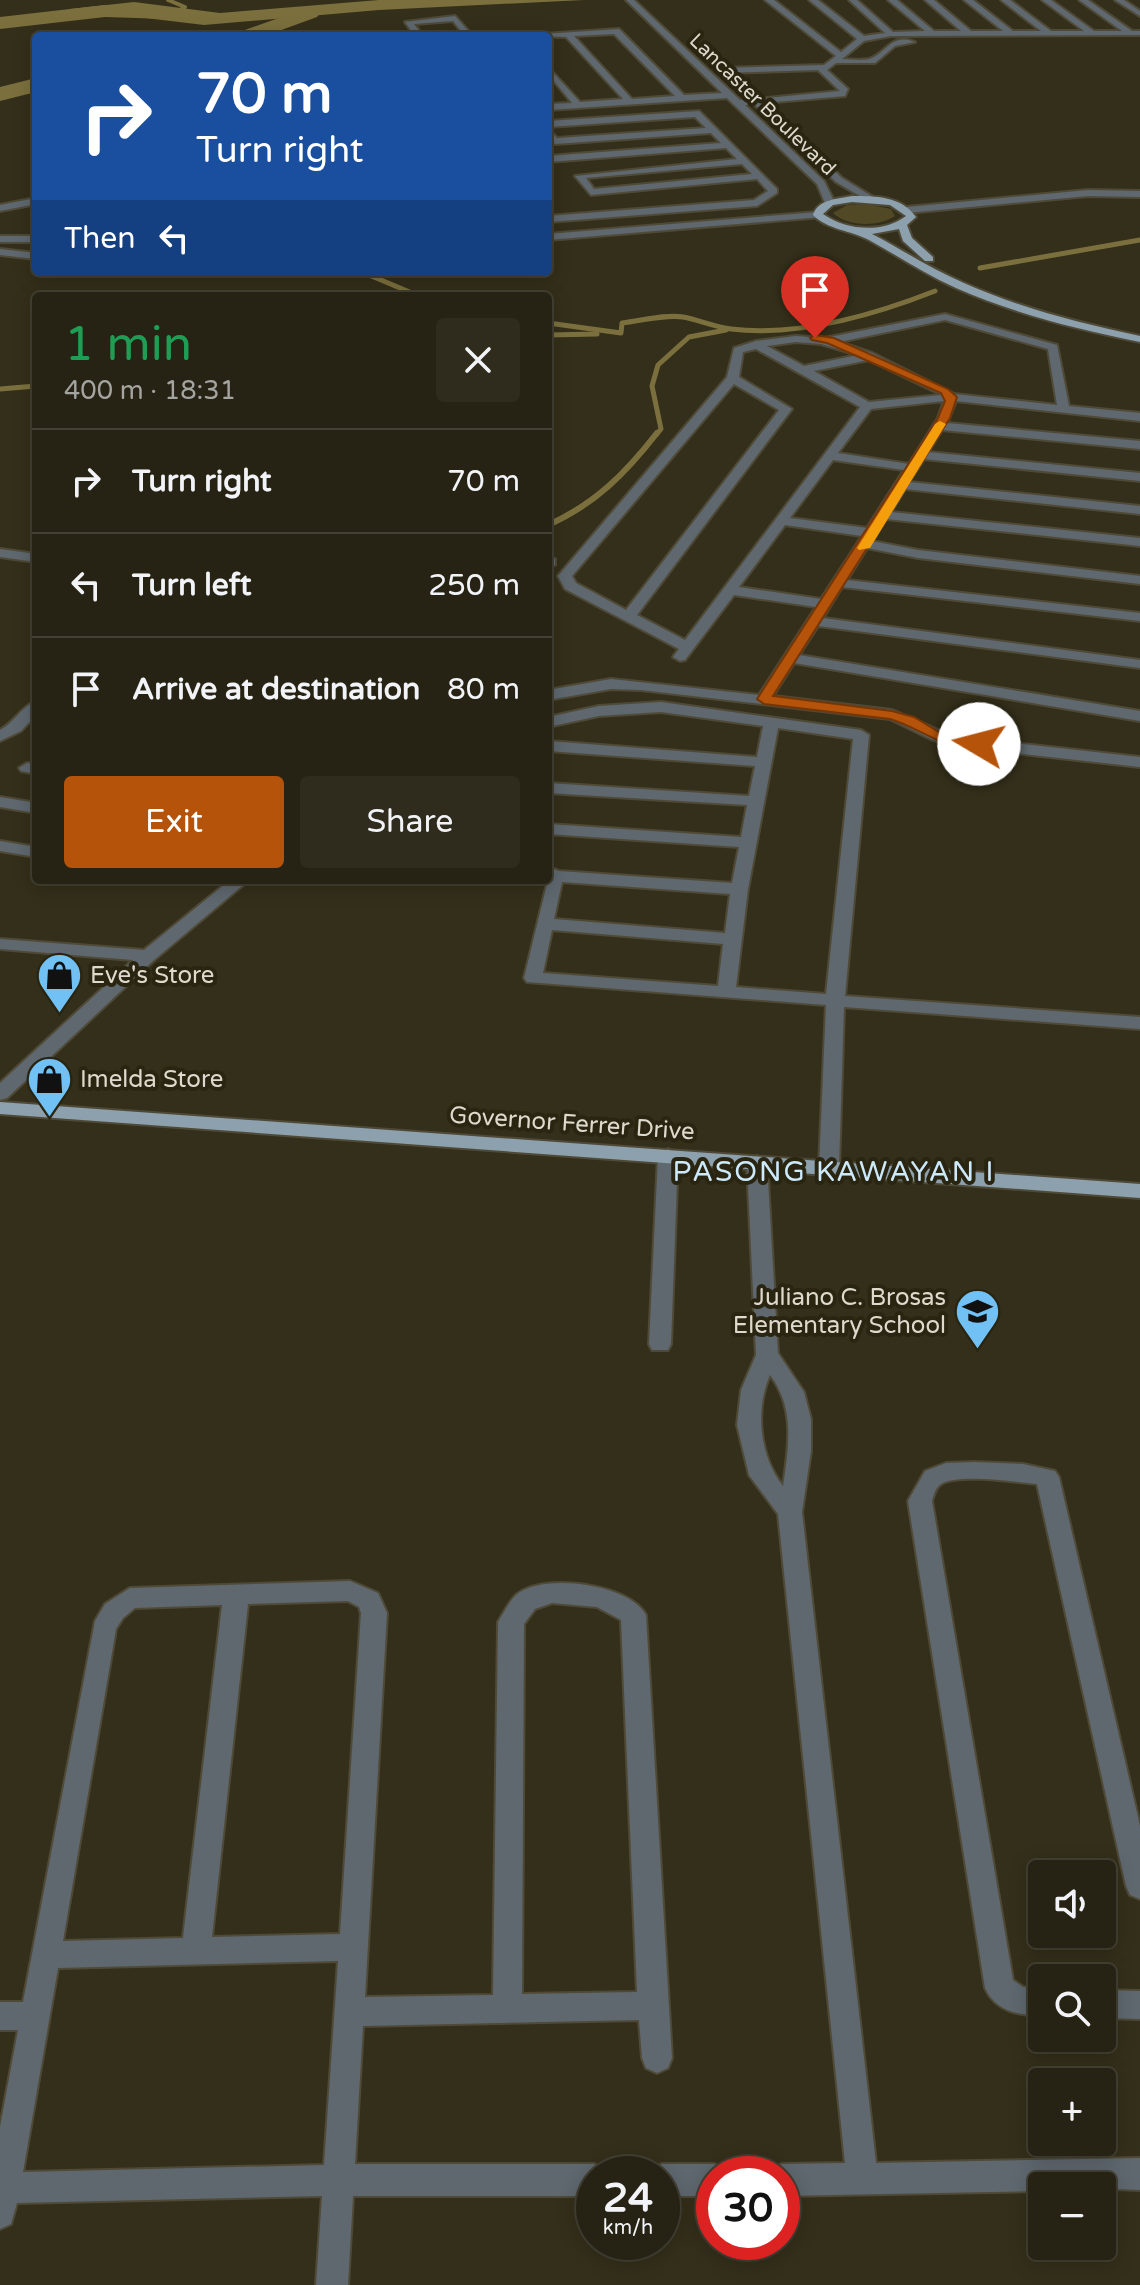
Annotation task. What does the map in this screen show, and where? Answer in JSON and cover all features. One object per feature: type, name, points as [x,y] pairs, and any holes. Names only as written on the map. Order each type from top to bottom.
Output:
[{"type":"main road","points":[[870,199],[893,203],[907,210],[911,217],[902,224],[880,229],[852,228],[830,223],[818,215],[819,210],[830,203],[870,199]]},
{"type":"main road","points":[[902,224],[907,239],[921,254],[950,270],[1048,308],[1140,331]]},
{"type":"main road","points":[[852,228],[885,243],[934,273],[996,300],[1049,317],[1140,339]]},
{"type":"main road","name":"Governor Ferrer Drive","points":[[0,1108],[1140,1191]]},
{"type":"street","points":[[769,0],[833,61]]},
{"type":"street","points":[[813,0],[862,39]]},
{"type":"street","points":[[853,0],[891,34]]},
{"type":"street","points":[[892,0],[930,32]]},
{"type":"street","points":[[929,0],[968,33]]},
{"type":"street","points":[[968,0],[1010,33]]},
{"type":"street","points":[[1005,0],[1049,33]]},
{"type":"street","points":[[1046,0],[1092,33]]},
{"type":"street","points":[[1083,0],[1135,33]]},
{"type":"street","points":[[1119,0],[1140,14]]},
{"type":"street","name":"Lancaster Boulevard","points":[[640,2],[703,70],[821,183],[830,203]]},
{"type":"street","points":[[416,32],[409,22],[455,18],[466,32]]},
{"type":"street","points":[[552,35],[616,31],[682,98]]},
{"type":"street","points":[[737,103],[842,94],[845,91],[822,70],[862,39],[930,32],[1135,33]]},
{"type":"street","points":[[568,34],[630,102]]},
{"type":"street","points":[[703,70],[872,61],[893,44],[924,41],[1140,43]]},
{"type":"street","name":"Lancaster Boulevard","points":[[721,70],[733,81]]},
{"type":"street","points":[[552,74],[578,105]]},
{"type":"street","name":"Lancaster Boulevard","points":[[745,91],[839,180],[870,199]]},
{"type":"street","points":[[552,107],[728,95]]},
{"type":"street","points":[[552,124],[696,113],[774,191],[757,203],[552,216]]},
{"type":"street","points":[[552,137],[555,141],[714,130]]},
{"type":"street","points":[[552,159],[730,145]]},
{"type":"street","points":[[745,161],[580,176],[591,192],[759,176]]},
{"type":"street","points":[[907,210],[1088,193],[1140,194]]},
{"type":"street","points":[[0,208],[32,202]]},
{"type":"street","points":[[669,209],[688,225]]},
{"type":"street","points":[[552,237],[818,215]]},
{"type":"street","points":[[0,239],[32,239]]},
{"type":"street","points":[[0,252],[32,256]]},
{"type":"street","points":[[867,406],[683,653],[570,586],[565,576],[733,378],[738,350],[800,337],[830,340],[945,317],[1053,347],[1064,410]]},
{"type":"street","points":[[830,340],[951,397]]},
{"type":"street","points":[[756,344],[867,406],[951,397],[1140,417]]},
{"type":"street","points":[[803,370],[868,357]]},
{"type":"street","points":[[627,618],[786,409],[733,378]]},
{"type":"street","points":[[764,699],[884,515],[939,426],[951,397]]},
{"type":"street","points":[[939,426],[1140,445]]},
{"type":"street","points":[[921,455],[1140,477]]},
{"type":"street","points":[[830,456],[913,468]]},
{"type":"street","points":[[902,485],[1140,510]]},
{"type":"street","points":[[884,515],[1140,542]]},
{"type":"street","points":[[782,521],[869,539],[918,554],[1140,580]]},
{"type":"street","points":[[0,553],[32,557]]},
{"type":"street","points":[[840,583],[1140,617]]},
{"type":"street","points":[[730,590],[825,604]]},
{"type":"street","points":[[814,621],[1140,664]]},
{"type":"street","points":[[789,658],[1140,716]]},
{"type":"street","points":[[552,694],[626,684],[764,699],[892,715],[909,720],[930,735],[952,741],[1140,762]]},
{"type":"street","points":[[552,721],[599,711],[661,707],[861,735],[835,1001],[829,1168]]},
{"type":"street","points":[[0,736],[16,728],[32,710]]},
{"type":"street","points":[[726,994],[739,889],[771,723]]},
{"type":"street","points":[[16,728],[32,730]]},
{"type":"street","points":[[552,746],[764,762]]},
{"type":"street","points":[[552,788],[756,801]]},
{"type":"street","points":[[0,802],[32,807]]},
{"type":"street","points":[[552,829],[748,843]]},
{"type":"street","points":[[0,846],[32,851]]},
{"type":"street","points":[[552,874],[739,889]]},
{"type":"street","points":[[0,1094],[148,956],[235,884]]},
{"type":"street","points":[[551,884],[533,978],[1140,1023]]},
{"type":"street","points":[[545,924],[732,939]]},
{"type":"street","points":[[0,944],[148,956]]},
{"type":"street","points":[[660,1344],[668,1156]]},
{"type":"street","points":[[757,1163],[767,1355],[752,1390],[749,1425],[761,1475],[790,1512]]},
{"type":"street","points":[[767,1355],[794,1393],[798,1426],[797,1471],[790,1512],[862,2179]]},
{"type":"street","points":[[1028,2001],[1018,2001],[1000,1988],[920,1501],[926,1483],[938,1474],[1019,1470],[1047,1477],[1140,1886]]},
{"type":"street","points":[[332,2285],[341,2180],[352,1947],[374,1613],[369,1600],[350,1591],[130,1598],[114,1611],[104,1628],[2,2196],[341,2180],[576,2180]]},
{"type":"street","points":[[507,2010],[511,1622],[526,1601],[552,1593],[601,1597],[633,1615],[657,2058]]},
{"type":"street","points":[[196,1951],[236,1596]]},
{"type":"street","points":[[44,1955],[352,1947]]},
{"type":"street","points":[[1116,2004],[1140,2005]]},
{"type":"street","points":[[349,2012],[652,2006]]},
{"type":"street","points":[[0,2016],[34,2016]]},
{"type":"street","points":[[800,2180],[1140,2174]]},
{"type":"shaded area","points":[[379,0],[584,0],[379,10],[204,25],[70,9],[134,2],[220,13]]},
{"type":"shaded area","points":[[866,204],[891,209],[895,216],[881,222],[863,224],[846,221],[833,213],[847,205]]},
{"type":"waterway","points":[[168,0],[185,7],[174,14]]},
{"type":"waterway","points":[[0,23],[105,11],[167,13]]},
{"type":"waterway","points":[[257,32],[310,13]]},
{"type":"waterway","points":[[0,94],[32,86]]},
{"type":"waterway","points":[[980,268],[1140,240]]},
{"type":"waterway","points":[[372,276],[410,292]]},
{"type":"waterway","points":[[552,324],[621,333],[622,323],[676,316],[731,329],[782,330],[861,316],[935,291]]},
{"type":"waterway","points":[[656,435],[661,429],[652,386],[658,365],[689,337],[726,330]]},
{"type":"waterway","points":[[552,335],[597,334]]},
{"type":"waterway","points":[[0,389],[32,386]]},
{"type":"waterway","points":[[552,523],[580,508],[608,486],[657,433]]},
{"type":"slow traffic","points":[[864,548],[940,424]]},
{"type":"place","name":"Eve's Store","points":[[59,1014]]},
{"type":"place","name":"Imelda Store","points":[[49,1118]]},
{"type":"place","name":"Juliano C. Brosas Elementary School","points":[[977,1350]]},
{"type":"district","name":"PASONG KAWAYAN I","points":[[834,1171]]},
{"type":"route","points":[[815,338],[830,340],[944,391],[951,401],[944,418],[866,544],[764,699],[892,715],[909,720],[940,739],[979,744]]}]
